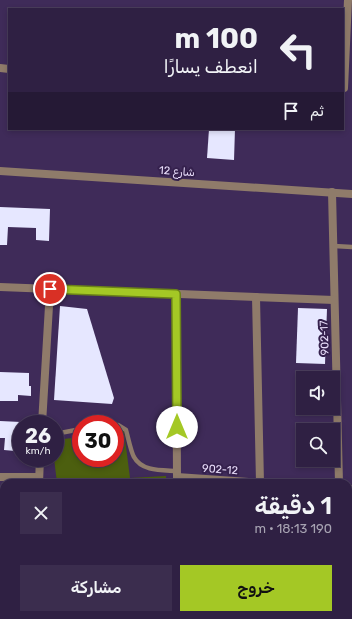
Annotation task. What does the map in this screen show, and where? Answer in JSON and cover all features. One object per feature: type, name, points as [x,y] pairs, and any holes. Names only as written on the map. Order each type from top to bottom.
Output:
[{"type":"street","points":[[346,88],[348,0]]},
{"type":"street","name":"شارع 12","points":[[0,170],[352,194]]},
{"type":"street","name":"902-17","points":[[332,192],[339,479]]},
{"type":"street","points":[[0,287],[334,300]]},
{"type":"street","points":[[43,415],[50,289]]},
{"type":"street","points":[[176,294],[177,477]]},
{"type":"street","points":[[256,297],[261,479]]},
{"type":"street","points":[[39,479],[40,467]]},
{"type":"street","points":[[0,477],[26,479]]},
{"type":"street","name":"902-12","points":[[177,477],[205,479]]},
{"type":"lane","points":[[334,246],[352,247]]},
{"type":"lane","points":[[124,429],[126,430],[133,457],[139,464],[146,468],[177,477]]},
{"type":"green space","points":[[124,431],[130,478],[166,476],[166,479],[57,479],[55,467],[64,467],[64,439],[72,438],[72,467],[124,467]]},
{"type":"building","points":[[209,130],[235,130],[234,160],[207,158]]},
{"type":"building","points":[[0,207],[50,209],[49,241],[36,240],[36,228],[8,227],[7,245],[0,245]]},
{"type":"building","points":[[60,306],[87,309],[114,398],[112,404],[54,400]]},
{"type":"building","points":[[298,308],[327,309],[325,364],[296,363]]},
{"type":"building","points":[[0,372],[29,373],[31,396],[18,395],[18,401],[0,401]]},
{"type":"building","points":[[0,421],[12,422],[12,451],[4,450],[5,438],[0,438]]},
{"type":"route","points":[[50,289],[176,294],[177,427]]}]
